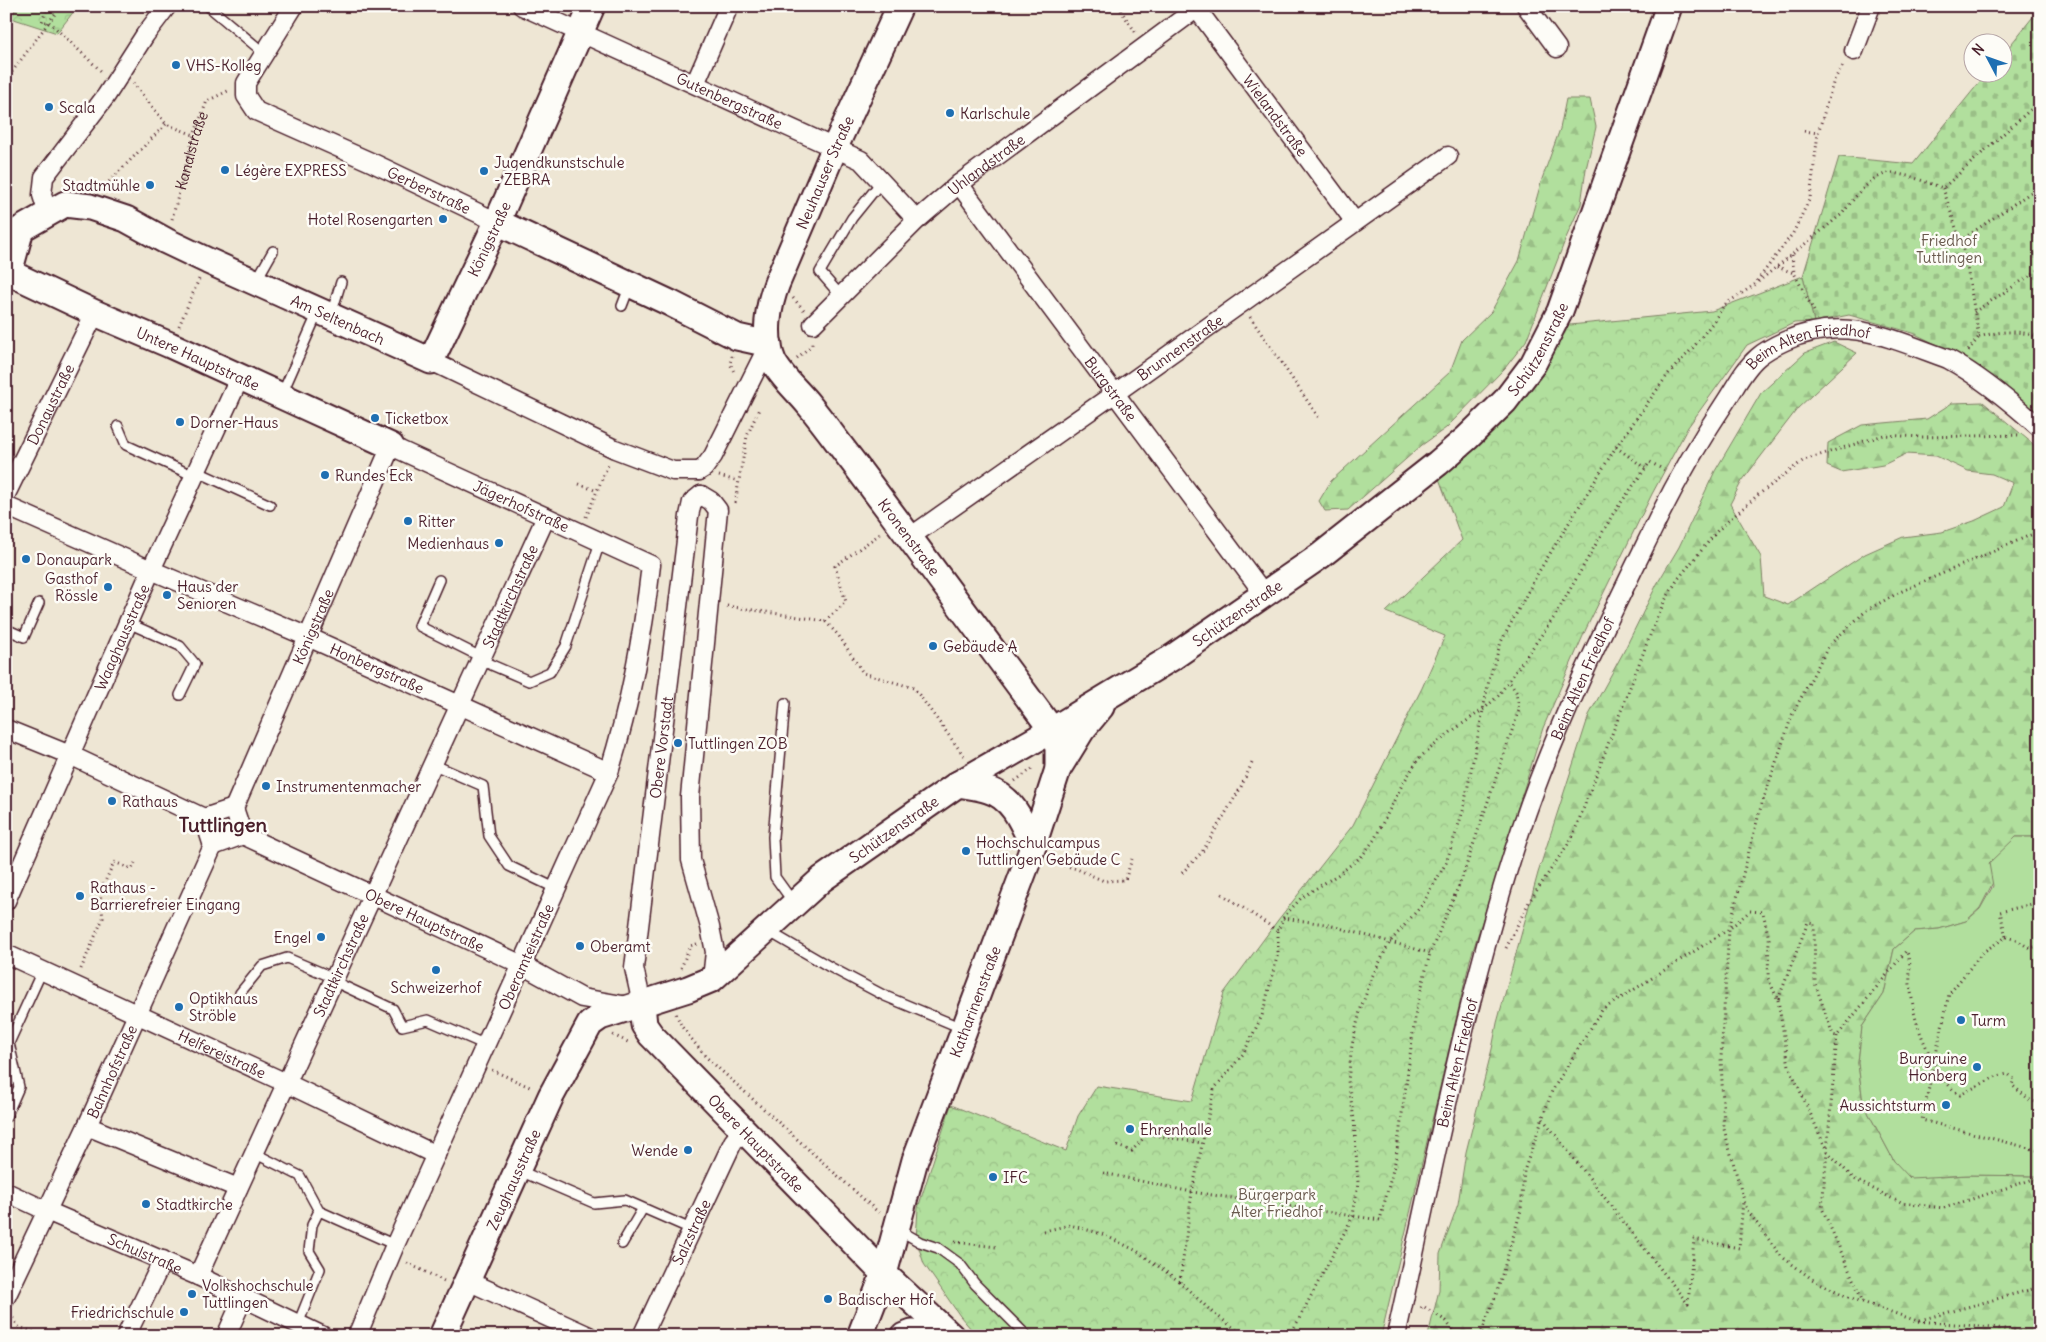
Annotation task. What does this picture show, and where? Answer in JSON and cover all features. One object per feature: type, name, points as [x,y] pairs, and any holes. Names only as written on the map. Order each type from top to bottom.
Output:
[{"type":"street","points":[[48,214],[42,195],[44,177],[118,77],[145,35],[167,6]]},
{"type":"street","points":[[246,83],[294,6]]},
{"type":"street","name":"Gutenbergstraße","points":[[522,6],[835,146],[861,160],[917,220]]},
{"type":"street","name":"Königstraße","points":[[431,361],[497,222],[592,6]]},
{"type":"street","points":[[695,84],[729,6]]},
{"type":"street","name":"Neuhauser Straße","points":[[769,344],[768,320],[771,299],[835,146],[900,6]]},
{"type":"street","points":[[1526,6],[1557,48]]},
{"type":"street","name":"Schützenstraße","points":[[590,1024],[600,1017],[712,979],[822,879],[968,778],[1173,657],[1320,556],[1438,463],[1505,401],[1533,364],[1560,312],[1669,6]]},
{"type":"street","points":[[1854,51],[1871,6]]},
{"type":"street","name":"Uhlandstraße","points":[[813,324],[917,220],[959,184],[1199,7]]},
{"type":"street","name":"Wielandstraße","points":[[1199,7],[1355,222]]},
{"type":"street","name":"Gerberstraße","points":[[246,83],[246,96],[256,111],[497,222],[626,295],[737,337],[769,344]]},
{"type":"street","name":"Brunnenstraße","points":[[904,529],[1114,394],[1448,156]]},
{"type":"street","name":"Burgstraße","points":[[959,184],[1264,594]]},
{"type":"street","name":"Am Seltenbach","points":[[7,275],[21,229],[65,204],[90,207],[126,219],[208,261],[325,312],[615,449],[674,471],[699,471]]},
{"type":"street","name":"Untere Hauptstraße","points":[[7,275],[170,345],[390,446]]},
{"type":"street","name":"Donaustraße","points":[[6,494],[94,313]]},
{"type":"street","name":"Beim Alten Friedhof","points":[[1396,1336],[1473,989],[1521,829],[1552,744],[1601,636],[1678,478],[1743,375],[1758,357],[1783,342],[1811,330],[1836,328],[1876,334],[1948,359],[1957,364],[2009,400],[2034,431]]},
{"type":"street","points":[[712,979],[715,952],[690,852],[690,797],[718,510],[711,501],[702,495],[699,471],[704,468],[713,456],[769,344]]},
{"type":"street","name":"Kronenstraße","points":[[769,344],[774,361],[782,373],[809,405],[904,529],[1052,730]]},
{"type":"street","name":"Waaghausstraße","points":[[6,901],[151,570],[240,377]]},
{"type":"street","name":"Königstraße","points":[[234,808],[390,446]]},
{"type":"street","name":"Jägerhofstraße","points":[[390,446],[651,565]]},
{"type":"street","name":"Obere Vorstadt","points":[[638,1005],[634,968],[689,516],[692,502],[702,495]]},
{"type":"street","name":"Honbergstraße","points":[[6,506],[308,636],[609,772]]},
{"type":"street","name":"Stadtkirchstraße","points":[[198,1276],[546,517]]},
{"type":"street","name":"Oberamteistraße","points":[[357,1336],[393,1250],[609,772],[629,696],[647,601],[651,565]]},
{"type":"street","points":[[1058,770],[1082,730],[1112,694]]},
{"type":"street","points":[[6,729],[70,755],[204,818],[234,808],[244,835],[214,846],[204,818]]},
{"type":"street","name":"Katharinenstraße","points":[[860,1336],[884,1274],[915,1160],[1031,850],[1058,770],[1058,748],[1052,730]]},
{"type":"street","points":[[968,778],[1008,801],[1021,819],[1031,850]]},
{"type":"street","name":"Obere Hauptstraße","points":[[244,835],[522,965],[582,998],[638,1005],[644,1025],[658,1042],[884,1274],[951,1336]]},
{"type":"street","name":"Bahnhofstraße","points":[[6,1297],[87,1126],[214,846]]},
{"type":"street","name":"Helfereistraße","points":[[6,954],[286,1083],[436,1155]]},
{"type":"street","name":"Zeughausstraße","points":[[442,1336],[551,1096],[590,1024]]},
{"type":"street","points":[[87,1126],[238,1188]]},
{"type":"street","name":"Salzstraße","points":[[642,1336],[732,1142],[743,1129]]},
{"type":"street","points":[[6,1192],[47,1211]]},
{"type":"street","name":"Schulstraße","points":[[47,1211],[163,1260],[323,1336]]},
{"type":"street","points":[[126,1336],[163,1260]]},
{"type":"street","points":[[466,1286],[589,1336]]},
{"type":"street","points":[[226,1336],[243,1298]]},
{"type":"street","points":[[904,1336],[912,1333],[938,1336]]},
{"type":"lane","points":[[208,6],[264,53]]},
{"type":"lane","points":[[841,296],[820,272],[852,218],[882,181]]},
{"type":"lane","points":[[256,281],[273,251]]},
{"type":"lane","points":[[281,396],[341,282]]},
{"type":"lane","points":[[118,426],[126,445],[270,505]]},
{"type":"lane","points":[[439,580],[419,626],[480,658],[529,680],[550,672],[566,646],[600,542]]},
{"type":"lane","points":[[6,629],[24,637],[39,603]]},
{"type":"lane","points":[[128,623],[180,646],[194,664],[180,695]]},
{"type":"lane","points":[[785,703],[774,845],[775,878],[795,905]]},
{"type":"lane","points":[[432,764],[483,786],[489,836],[509,866],[556,889]]},
{"type":"lane","points":[[766,930],[877,992],[964,1029]]},
{"type":"lane","points":[[240,993],[262,966],[287,958],[393,1009],[402,1026],[428,1020],[486,1045]]},
{"type":"lane","points":[[6,1117],[19,1087],[9,1043],[42,971]]},
{"type":"lane","points":[[254,1153],[300,1176],[319,1211],[393,1250]]},
{"type":"lane","points":[[517,1170],[594,1203],[625,1200],[691,1230]]},
{"type":"lane","points":[[622,1244],[643,1208]]},
{"type":"lane","points":[[298,1324],[320,1269],[309,1251],[312,1225],[319,1211]]},
{"type":"lane","points":[[896,1229],[920,1242],[938,1248],[960,1264],[975,1284],[1028,1336]]},
{"type":"path","points":[[48,6],[42,22],[49,22],[118,77],[166,124],[194,135]]},
{"type":"path","points":[[6,80],[61,6]]},
{"type":"path","points":[[1118,6],[1146,46]]},
{"type":"path","points":[[1754,286],[1793,233],[1810,198],[1818,133],[1834,80],[1854,51]]},
{"type":"path","name":"Kanalstraße","points":[[166,241],[194,135],[208,100],[246,83]]},
{"type":"path","points":[[1943,188],[2040,101]]},
{"type":"path","points":[[90,207],[102,189],[166,124]]},
{"type":"path","points":[[1804,131],[1818,133]]},
{"type":"path","points":[[1290,1336],[1353,1216],[1358,1183],[1354,1119],[1348,1081],[1352,1046],[1360,1011],[1372,977],[1390,942],[1422,905],[1446,863],[1463,811],[1489,680],[1501,642],[1538,572],[1616,447],[1669,373],[1692,349],[1724,305],[1754,286],[1842,214],[1860,191],[1874,179],[1889,172],[1912,176],[1943,188]]},
{"type":"path","points":[[1960,240],[2040,186]]},
{"type":"path","points":[[1943,188],[1965,256],[1979,337]]},
{"type":"path","points":[[1792,255],[1794,273],[1824,329]]},
{"type":"path","points":[[170,345],[208,261]]},
{"type":"path","points":[[1776,267],[1794,273]]},
{"type":"path","points":[[1974,312],[2040,269]]},
{"type":"path","points":[[1241,304],[1319,418]]},
{"type":"path","points":[[1957,364],[1979,337],[1999,331],[2028,332],[2040,337]]},
{"type":"path","points":[[737,481],[747,436],[762,402]]},
{"type":"path","points":[[1505,950],[1529,902],[1572,838],[1648,638],[1664,602],[1678,578],[1718,530],[1758,495],[1804,460],[1884,435],[1921,437],[2034,431]]},
{"type":"path","points":[[1616,447],[1645,468]]},
{"type":"path","points":[[579,532],[615,449]]},
{"type":"path","points":[[1180,1282],[1192,1192],[1214,1089],[1243,1054],[1262,1016],[1278,953],[1278,932],[1283,918],[1302,897],[1339,874],[1362,856],[1374,840],[1402,785],[1419,758],[1452,731],[1484,709],[1498,696],[1555,616],[1613,514],[1650,462]]},
{"type":"path","points":[[579,484],[597,491]]},
{"type":"path","points":[[825,621],[846,602],[835,566],[904,529]]},
{"type":"path","points":[[2040,531],[1900,592],[1868,610],[1829,645],[1792,715],[1760,810],[1729,929],[1721,1058],[1724,1129],[1743,1198],[1747,1210],[1781,1256],[1812,1279],[1863,1302],[1917,1321],[1992,1327],[2040,1335]]},
{"type":"path","points":[[708,604],[825,621],[839,636],[863,673],[914,688],[968,778]]},
{"type":"path","points":[[1103,1173],[1192,1192],[1380,1220],[1396,1158],[1416,1011],[1430,953],[1462,878],[1519,710],[1516,692],[1510,681]]},
{"type":"path","points":[[1182,873],[1202,852],[1240,789],[1253,761]]},
{"type":"path","points":[[1031,850],[1104,880],[1125,880],[1132,860]]},
{"type":"path","points":[[73,986],[103,918],[100,893],[114,862],[132,869],[135,863]]},
{"type":"path","points":[[1222,894],[1278,932]]},
{"type":"path","points":[[2006,937],[2000,912],[2040,902]]},
{"type":"path","points":[[1480,1336],[1497,1292],[1522,1210],[1524,1171],[1552,1091],[1602,1010],[1729,929],[1750,911],[1763,912],[1769,939],[1768,978],[1778,1000],[1789,1066],[1827,1151],[1854,1179],[1901,1203],[1944,1208],[2040,1176]]},
{"type":"path","points":[[1283,918],[1325,924],[1430,953]]},
{"type":"path","points":[[1778,1000],[1808,922],[1814,923],[1815,983],[1833,1035],[1836,1036]]},
{"type":"path","points":[[2040,946],[2029,948],[2017,940],[2006,937],[1983,952],[1949,994],[1922,1120],[2040,1151]]},
{"type":"path","points":[[712,940],[690,946],[681,968],[665,980],[668,995],[682,1027],[705,1056],[896,1229]]},
{"type":"path","points":[[1863,1302],[1822,1208],[1836,1036],[1906,951],[1909,956],[1910,983],[1917,1023],[1934,1063],[1953,1091],[1960,1095],[1997,1076],[2008,1074],[2014,1079],[2012,1085],[2030,1101],[2040,1103]]},
{"type":"path","points":[[590,1024],[631,1044],[658,1042]]},
{"type":"path","points":[[477,1064],[551,1096]]},
{"type":"path","points":[[1543,1119],[1688,1304],[1694,1239],[1739,1248],[1743,1198]]},
{"type":"path","points":[[1117,1146],[1132,1151],[1147,1134],[1202,1144]]},
{"type":"path","points":[[1044,1231],[1070,1225],[1102,1234],[1137,1251],[1180,1282],[1212,1312],[1245,1336]]},
{"type":"path","points":[[920,1242],[932,1238],[973,1246],[996,1247]]},
{"type":"path","points":[[393,1250],[466,1286]]},
{"type":"path","points":[[1917,1321],[2040,1287]]},
{"type":"path","points":[[1415,1311],[1423,1306],[1446,1320],[1457,1336]]},
{"type":"path","points":[[6,1310],[18,1326],[44,1336]]},
{"type":"green space","points":[[17,6],[78,6],[57,33],[11,18]]},
{"type":"green space","name":"Friedhof Tuttlingen","points":[[2040,8],[2040,416],[1976,364],[1913,333],[1849,315],[1814,322],[1803,276],[1839,157],[1913,164],[1980,82],[2014,82],[2014,40]]},
{"type":"green space","points":[[1566,99],[1590,99],[1596,127],[1586,169],[1581,204],[1526,341],[1505,368],[1446,428],[1422,445],[1348,510],[1325,511],[1319,501],[1331,481],[1450,372],[1462,340],[1491,312],[1519,261],[1542,179],[1560,129]]},
{"type":"green space","name":"Bürgerpark Alter Friedhof","points":[[1803,276],[1814,322],[1794,323],[1747,345],[1688,427],[1652,494],[1586,629],[1543,728],[1470,960],[1381,1336],[977,1336],[960,1316],[924,1264],[916,1239],[918,1208],[951,1105],[1066,1151],[1078,1116],[1097,1086],[1192,1101],[1224,993],[1278,920],[1353,825],[1422,688],[1445,636],[1386,612],[1462,540],[1438,476],[1560,326],[1712,311]]},
{"type":"green space","points":[[1834,342],[1857,353],[1798,408],[1742,481],[1730,504],[1761,557],[1764,596],[1788,605],[1865,554],[1903,537],[1942,532],[1974,521],[2004,507],[2013,483],[1992,474],[1968,471],[1936,456],[1906,454],[1883,465],[1841,472],[1827,466],[1828,443],[1862,425],[1927,419],[1952,403],[1983,402],[2033,444],[2040,456],[2040,837],[2016,837],[1980,908],[1966,921],[1939,929],[1915,931],[1894,949],[1884,994],[1862,1027],[1858,1063],[1863,1103],[1894,1161],[1940,1177],[1968,1175],[2040,1176],[2040,1336],[1428,1336],[1439,1290],[1440,1254],[1458,1204],[1466,1152],[1497,1023],[1538,873],[1589,715],[1623,653],[1657,584],[1679,547],[1715,471],[1761,393],[1805,353]]},
{"type":"green space","name":"Burgruine Honberg","points":[[2016,837],[2040,837],[2040,1176],[1968,1175],[1910,1178],[1894,1161],[1863,1103],[1858,1063],[1862,1027],[1884,994],[1894,949],[1915,931],[1939,929],[1966,921],[1980,909],[1993,886],[1989,863]]},
{"type":"place","name":"VHS-Kolleg","points":[[176,65]]},
{"type":"place","name":"Scala","points":[[49,107]]},
{"type":"place","name":"Karlschule","points":[[950,113]]},
{"type":"place","name":"Légère EXPRESS","points":[[225,170]]},
{"type":"place","name":"Jugendkunstschule - ZEBRA","points":[[484,171]]},
{"type":"place","name":"Stadtmühle","points":[[150,185]]},
{"type":"place","name":"Hotel Rosengarten","points":[[443,219]]},
{"type":"place","name":"Ticketbox","points":[[375,418]]},
{"type":"place","name":"Dorner-Haus","points":[[180,422]]},
{"type":"place","name":"Rundes Eck","points":[[325,475]]},
{"type":"place","name":"Ritter","points":[[408,521]]},
{"type":"place","name":"Medienhaus","points":[[499,543]]},
{"type":"place","name":"Donaupark","points":[[26,559]]},
{"type":"place","name":"Gasthof Rössle","points":[[108,587]]},
{"type":"place","name":"Haus der Senioren","points":[[167,595]]},
{"type":"place","name":"Gebäude A","points":[[933,646]]},
{"type":"place","name":"Tuttlingen ZOB","points":[[678,743]]},
{"type":"place","name":"Instrumentenmacher","points":[[266,786]]},
{"type":"place","name":"Rathaus","points":[[112,801]]},
{"type":"place","name":"Hochschulcampus Tuttlingen Gebäude C","points":[[966,851]]},
{"type":"place","name":"Rathaus - Barrierefreier Eingang","points":[[80,896]]},
{"type":"place","name":"Engel","points":[[321,937]]},
{"type":"place","name":"Oberamt","points":[[580,946]]},
{"type":"place","name":"Schweizerhof","points":[[436,970]]},
{"type":"place","name":"Optikhaus Ströble","points":[[179,1007]]},
{"type":"place","name":"Turm","points":[[1961,1020]]},
{"type":"place","name":"Burgruine Honberg","points":[[1977,1067]]},
{"type":"place","name":"Aussichtsturm","points":[[1946,1105]]},
{"type":"place","name":"Ehrenhalle","points":[[1130,1129]]},
{"type":"place","name":"Wende","points":[[688,1150]]},
{"type":"place","name":"IFC","points":[[993,1177]]},
{"type":"place","name":"Stadtkirche","points":[[146,1204]]},
{"type":"place","name":"Volkshochschule Tuttlingen","points":[[192,1294]]},
{"type":"place","name":"Badischer Hof","points":[[828,1299]]},
{"type":"place","name":"Friedrichschule","points":[[184,1312]]},
{"type":"district","name":"Tuttlingen","points":[[223,824]]}]
